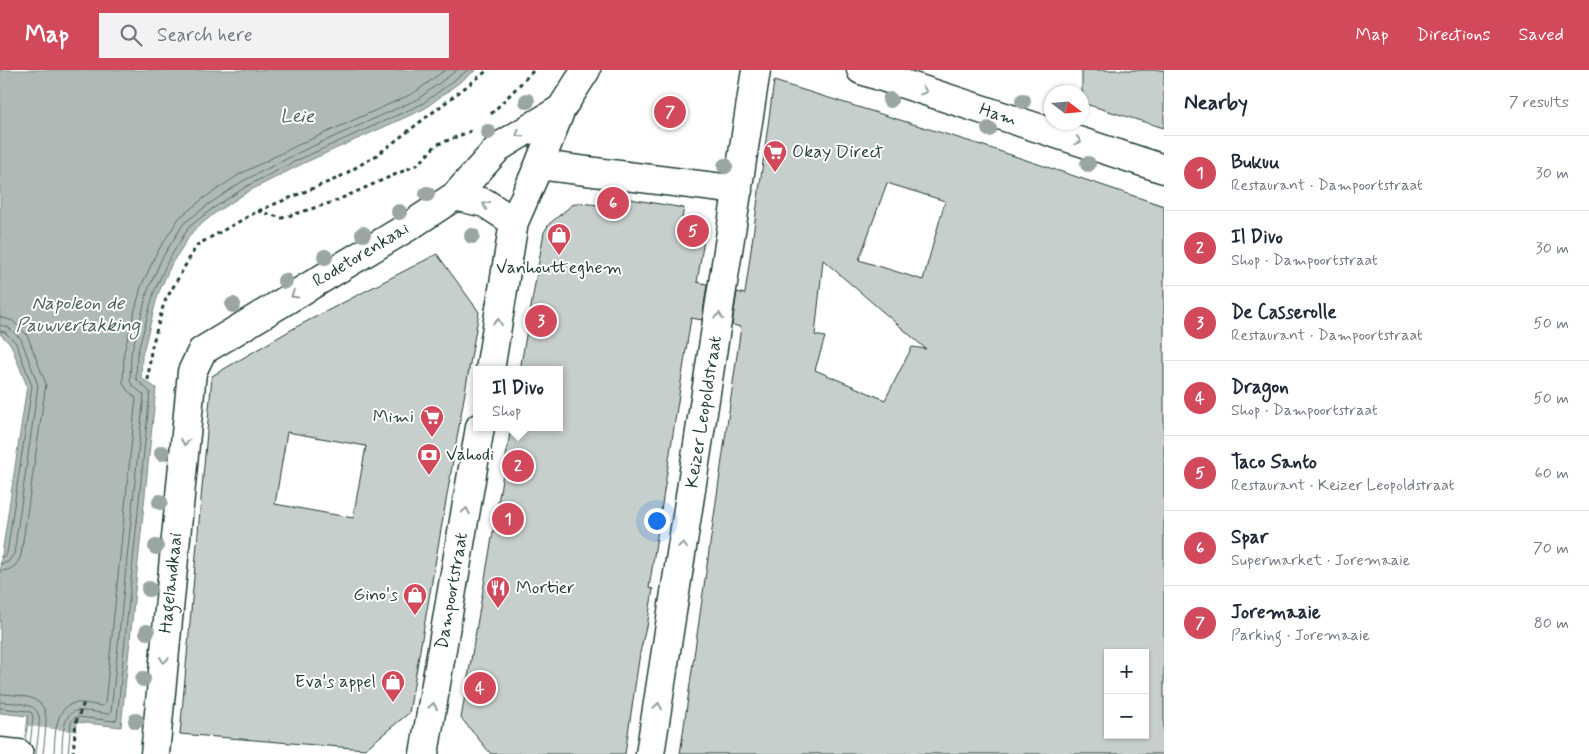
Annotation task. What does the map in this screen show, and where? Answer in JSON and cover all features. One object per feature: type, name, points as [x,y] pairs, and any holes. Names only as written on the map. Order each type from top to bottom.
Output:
[{"type":"street","points":[[491,366],[514,222],[561,109],[586,70]]},
{"type":"street","name":"Keizer Leopoldstraat","points":[[650,754],[756,70]]},
{"type":"street","name":"Ham","points":[[861,70],[1164,169]]},
{"type":"street","name":"Rodetorenkaai","points":[[188,412],[192,372],[202,351],[411,225],[455,196],[500,147],[561,109]]},
{"type":"street","points":[[539,165],[738,190]]},
{"type":"street","points":[[455,196],[485,204],[514,222]]},
{"type":"street","name":"Hagelandkaai","points":[[155,754],[188,412]]},
{"type":"street","name":"Dampoortstraat","points":[[424,754],[479,431]]},
{"type":"street","points":[[0,752],[19,754]]},
{"type":"path","points":[[148,380],[151,350],[164,304],[198,245],[258,211],[338,178],[377,155],[488,70]]},
{"type":"path","points":[[489,116],[534,70]]},
{"type":"path","points":[[258,211],[282,218],[333,202],[418,164],[436,146],[476,129]]},
{"type":"path","points":[[73,754],[76,722],[84,700]]},
{"type":"water","points":[[0,70],[476,70],[424,109],[304,163],[249,191],[215,213],[193,231],[172,263],[158,294],[142,356],[141,378],[156,388],[121,727],[77,722],[73,754],[24,754],[28,716],[0,713],[0,568],[27,386],[11,345],[0,334]]},
{"type":"pier","points":[[28,726],[78,732],[75,754],[24,754]]},
{"type":"building","points":[[1082,70],[1164,70],[1164,128],[1089,105],[1089,85],[1082,85]]},
{"type":"building","points":[[774,81],[981,145],[1164,206],[1164,754],[680,754],[741,327],[732,325],[737,292],[745,294]],"holes":[[[887,183],[945,201],[923,280],[859,260]],[[823,260],[926,349],[912,347],[885,400],[815,370],[825,337],[815,335]]]},
{"type":"building","points":[[600,194],[684,208],[682,218],[707,222],[697,282],[707,284],[702,320],[691,318],[649,588],[653,589],[647,627],[640,653],[625,754],[491,754],[461,718],[510,431],[563,431],[563,366],[521,366],[544,232],[549,224],[572,205],[579,203],[599,205]]},
{"type":"building","points":[[437,254],[479,312],[409,713],[365,749],[180,734],[212,376],[296,327]],"holes":[[[287,432],[366,446],[353,518],[275,504]]]},
{"type":"place","name":"Joremaaie","points":[[670,112]]},
{"type":"place","name":"Okay Direct","points":[[775,173]]},
{"type":"place","name":"Spar","points":[[613,203]]},
{"type":"place","name":"Taco Santo","points":[[693,231]]},
{"type":"place","name":"Vanhoutteghem","points":[[559,256]]},
{"type":"place","name":"De Casserolle","points":[[541,321]]},
{"type":"place","name":"Mimi","points":[[432,438]]},
{"type":"place","name":"Il Divo","points":[[518,466]]},
{"type":"place","name":"Vahodi","points":[[429,476]]},
{"type":"place","name":"Bukuu","points":[[508,519]]},
{"type":"place","name":"Mortier","points":[[498,609]]},
{"type":"place","name":"Gino's","points":[[415,616]]},
{"type":"place","name":"Dragon","points":[[480,688]]},
{"type":"place","name":"Eva's appel","points":[[393,703]]},
{"type":"water label","name":"Leie","points":[[297,116]]},
{"type":"water label","name":"Napoleon de Pauwvertakking","points":[[78,314]]}]
